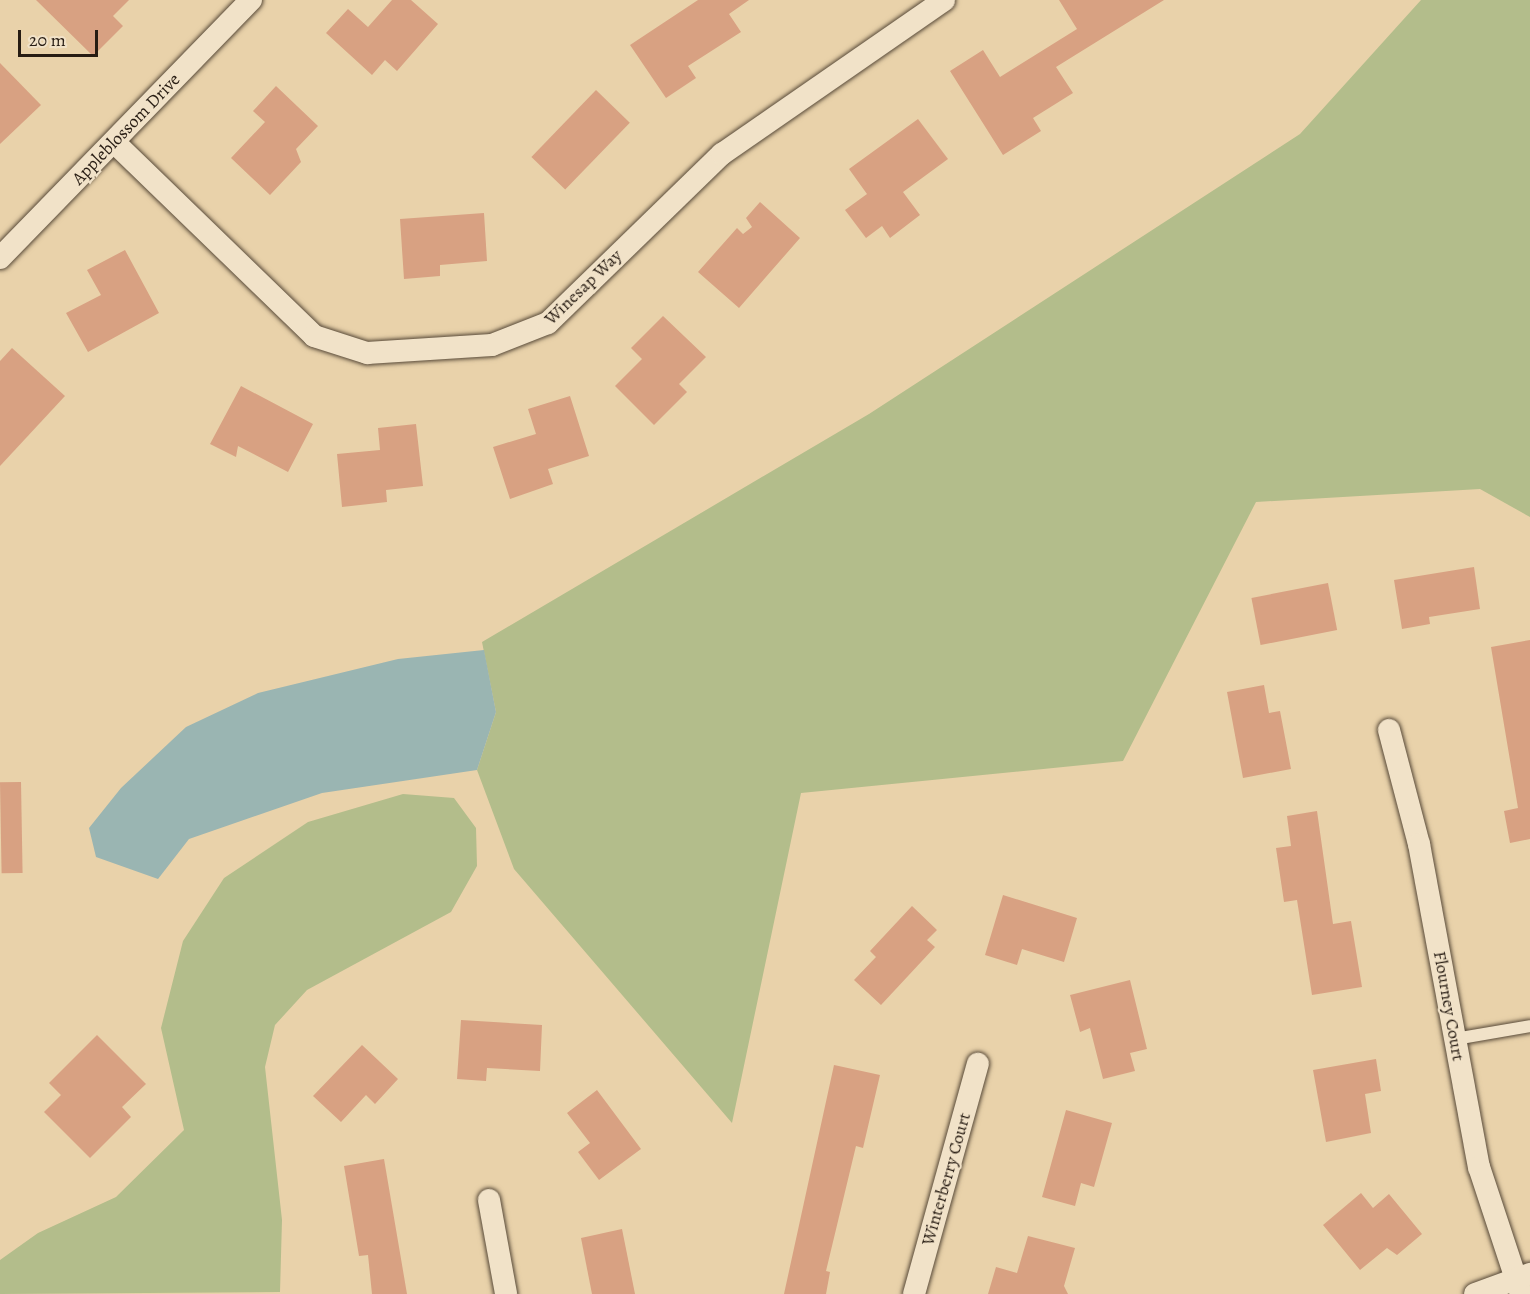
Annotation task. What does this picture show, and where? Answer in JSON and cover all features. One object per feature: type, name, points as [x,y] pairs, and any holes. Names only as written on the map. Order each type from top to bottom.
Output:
[{"type":"street","name":"Appleblossom Drive","points":[[0,258],[251,0]]},
{"type":"street","name":"Winesap Way","points":[[114,142],[314,336],[367,353],[492,345],[548,323],[722,154],[944,0]]},
{"type":"street","name":"Flourney Court","points":[[1389,730],[1415,824],[1479,1167],[1522,1283]]},
{"type":"street","name":"Winterberry Court","points":[[914,1294],[978,1064]]},
{"type":"street","points":[[489,1200],[506,1294]]},
{"type":"street","points":[[1475,1294],[1522,1283]]},
{"type":"lane","points":[[1455,1039],[1530,1026]]},
{"type":"green space","points":[[1421,0],[1530,0],[1530,517],[1480,489],[1256,502],[1123,761],[801,793],[732,1123],[514,869],[477,770],[496,712],[482,642],[869,414],[1300,134]]},
{"type":"green space","points":[[403,794],[454,798],[476,828],[477,866],[451,912],[307,990],[275,1025],[265,1067],[282,1220],[280,1292],[0,1294],[0,1260],[38,1233],[116,1197],[184,1130],[161,1028],[183,941],[224,878],[308,822]]},
{"type":"water","points":[[484,650],[496,712],[477,770],[322,793],[189,839],[158,879],[96,857],[89,828],[121,788],[186,727],[258,693],[398,659]]},
{"type":"building","points":[[36,0],[129,0],[113,16],[123,26],[93,56]]},
{"type":"building","points":[[392,0],[411,0],[438,24],[397,71],[385,60],[372,75],[326,33],[348,9],[368,27]]},
{"type":"building","points":[[698,0],[749,0],[729,14],[741,32],[688,66],[696,78],[666,98],[630,45]]},
{"type":"building","points":[[1059,0],[1164,0],[1056,67],[1073,93],[1033,118],[1041,131],[1003,155],[950,71],[983,50],[1000,77],[1077,29]]},
{"type":"building","points":[[0,63],[41,105],[0,144]]},
{"type":"building","points":[[276,86],[318,126],[296,149],[301,162],[270,195],[231,158],[265,122],[253,111]]},
{"type":"building","points":[[596,90],[630,123],[565,190],[531,157]]},
{"type":"building","points":[[918,119],[948,159],[903,192],[920,215],[890,238],[882,226],[866,238],[845,210],[867,194],[849,169]]},
{"type":"building","points":[[760,202],[800,238],[739,308],[698,272],[737,228],[743,234],[752,227],[746,218]]},
{"type":"building","points":[[484,213],[487,261],[440,265],[440,276],[404,279],[400,219]]},
{"type":"building","points":[[125,250],[159,313],[88,352],[66,313],[101,295],[87,270]]},
{"type":"building","points":[[663,316],[706,357],[679,384],[687,392],[654,425],[615,386],[642,359],[631,348]]},
{"type":"building","points":[[12,348],[65,396],[0,466],[0,361]]},
{"type":"building","points":[[241,386],[313,424],[288,472],[238,446],[236,457],[210,444]]},
{"type":"building","points":[[570,396],[589,456],[548,469],[553,484],[510,499],[493,447],[536,434],[528,409]]},
{"type":"building","points":[[416,424],[423,486],[386,490],[387,502],[342,507],[337,454],[380,450],[378,428]]},
{"type":"building","points":[[1474,567],[1480,609],[1429,617],[1430,624],[1402,629],[1394,580]]},
{"type":"building","points":[[1328,583],[1337,630],[1261,645],[1251,598]]},
{"type":"building","points":[[1530,640],[1530,839],[1510,843],[1504,811],[1518,808],[1491,647]]},
{"type":"building","points":[[1264,685],[1269,713],[1280,711],[1291,769],[1243,778],[1227,692]]},
{"type":"building","points":[[0,782],[21,782],[23,873],[2,873]]},
{"type":"building","points":[[1317,811],[1333,924],[1351,921],[1362,987],[1312,995],[1297,900],[1284,902],[1276,848],[1291,846],[1287,816]]},
{"type":"building","points":[[1003,895],[1077,918],[1064,962],[1022,949],[1017,965],[985,955]]},
{"type":"building","points":[[912,906],[937,930],[927,940],[935,947],[881,1005],[854,980],[876,957],[870,951]]},
{"type":"building","points":[[1130,980],[1147,1049],[1130,1053],[1135,1071],[1103,1079],[1090,1028],[1080,1032],[1070,995]]},
{"type":"building","points":[[461,1020],[542,1025],[540,1071],[487,1068],[486,1081],[457,1079]]},
{"type":"building","points":[[97,1035],[146,1084],[122,1107],[131,1117],[90,1158],[44,1112],[61,1095],[49,1083]]},
{"type":"building","points":[[362,1045],[398,1079],[375,1104],[366,1095],[341,1122],[313,1096]]},
{"type":"building","points":[[1376,1059],[1381,1091],[1365,1094],[1371,1133],[1326,1142],[1313,1070]]},
{"type":"building","points":[[834,1065],[880,1075],[863,1148],[856,1146],[826,1271],[830,1272],[826,1294],[784,1294]]},
{"type":"building","points":[[597,1090],[641,1149],[599,1180],[578,1152],[590,1143],[567,1113]]},
{"type":"building","points":[[1066,1110],[1112,1123],[1094,1187],[1081,1183],[1075,1206],[1042,1197]]},
{"type":"building","points":[[384,1159],[407,1294],[372,1294],[368,1255],[359,1256],[344,1166]]},
{"type":"building","points":[[1361,1193],[1373,1208],[1389,1194],[1422,1234],[1397,1255],[1387,1248],[1360,1270],[1323,1225]]},
{"type":"building","points":[[622,1229],[635,1294],[592,1294],[581,1238]]},
{"type":"building","points":[[1028,1236],[1075,1248],[1064,1286],[1068,1294],[988,1294],[996,1267],[1017,1273]]}]
